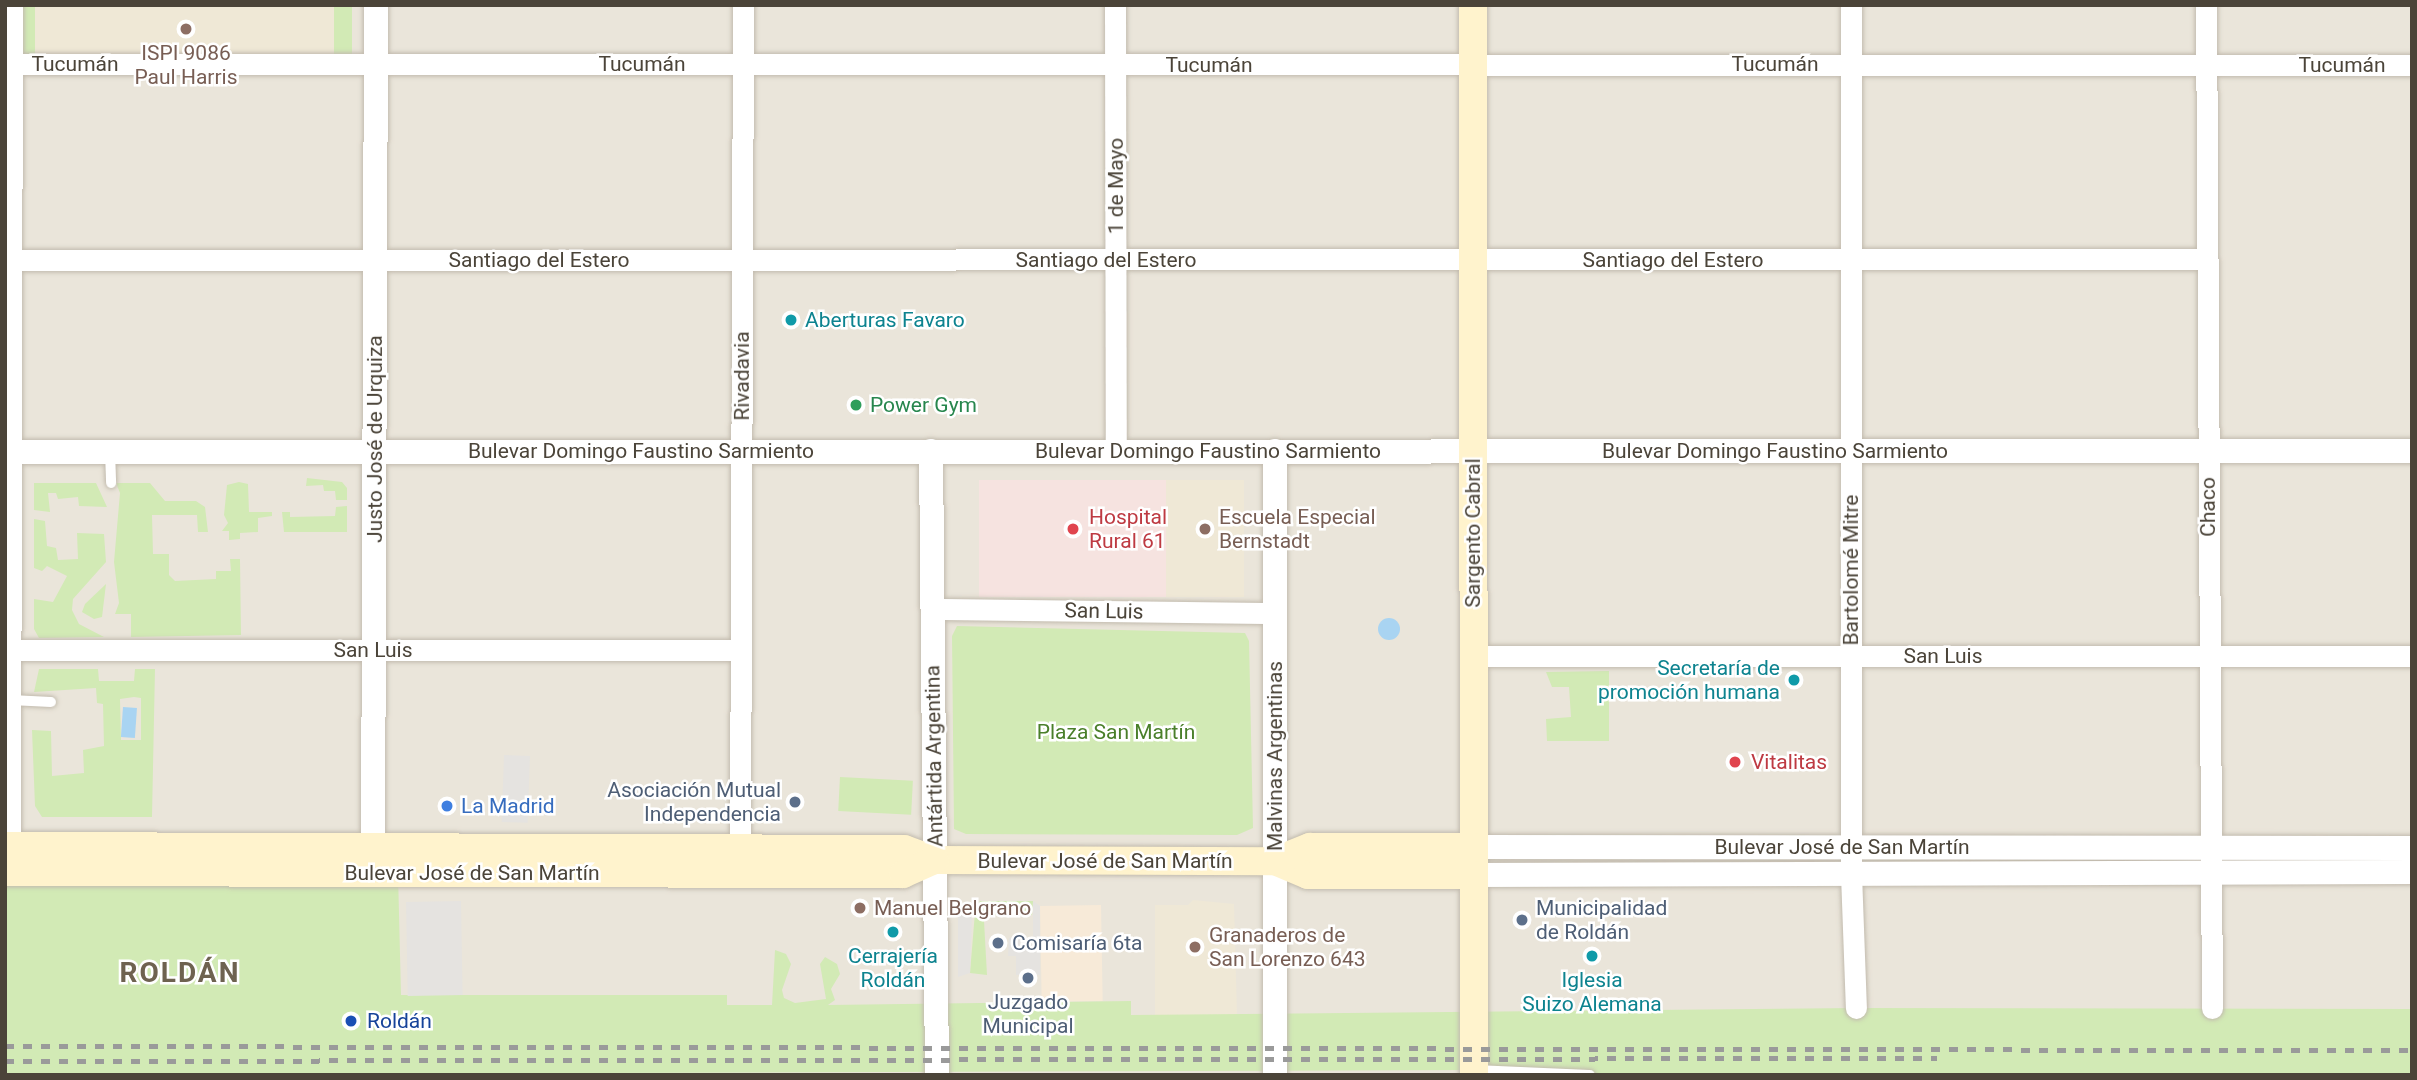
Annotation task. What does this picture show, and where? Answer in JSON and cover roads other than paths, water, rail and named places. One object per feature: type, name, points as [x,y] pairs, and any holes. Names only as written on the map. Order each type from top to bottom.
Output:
[{"type":"main road","name":"Sargento Cabral","points":[[1473,5],[1474,1068]]},
{"type":"main road","name":"Bulevar José de San Martín","points":[[8,859],[740,861],[904,849],[935,860],[1275,861],[1310,847],[1474,847]]},
{"type":"main road","name":"Bulevar José de San Martín","points":[[1275,861],[1308,875],[1474,875]]},
{"type":"street","points":[[8,859],[11,699],[8,650],[8,65],[12,5]]},
{"type":"street","name":"Justo José de Urquiza","points":[[373,859],[376,5]]},
{"type":"street","name":"Rivadavia","points":[[740,861],[743,5]]},
{"type":"street","name":"1 de Mayo","points":[[1115,5],[1116,451]]},
{"type":"street","name":"Bartolomé Mitre","points":[[1851,5],[1851,874],[1856,1008]]},
{"type":"street","name":"Chaco","points":[[2206,5],[2212,1008]]},
{"type":"street","name":"Tucumán","points":[[8,65],[2412,65]]},
{"type":"street","name":"Santiago del Estero","points":[[8,260],[2207,259]]},
{"type":"street","name":"Antártida Argentina","points":[[932,451],[937,1068]]},
{"type":"street","name":"Malvinas Argentinas","points":[[1275,451],[1275,1068]]},
{"type":"street","name":"Bulevar Domingo Faustino Sarmiento","points":[[8,452],[2412,451]]},
{"type":"street","name":"San Luis","points":[[933,609],[1275,613]]},
{"type":"street","name":"San Luis","points":[[8,650],[110,643],[374,650],[741,650]]},
{"type":"street","name":"San Luis","points":[[1474,656],[2412,656]]},
{"type":"street","name":"Bulevar José de San Martín","points":[[1474,847],[2412,848]]},
{"type":"street","name":"Bulevar José de San Martín","points":[[1474,875],[2412,873]]},
{"type":"lane","points":[[110,452],[111,483]]},
{"type":"lane","points":[[11,699],[51,702]]},
{"type":"lane","points":[[1474,1068],[1590,1075]]},
{"type":"water","points":[[1389,618],[1397,621],[1400,629],[1397,637],[1389,640],[1381,637],[1378,629],[1381,621]]},
{"type":"water","points":[[123,707],[137,708],[135,738],[121,737]]},
{"type":"railway","points":[[5,1046],[2412,1050]]},
{"type":"railway","points":[[5,1061],[1937,1058]]},
{"type":"place","name":"ISPI 9086 Paul Harris","points":[[186,29]]},
{"type":"place","name":"Aberturas Favaro","points":[[791,320]]},
{"type":"place","name":"Power Gym","points":[[856,405]]},
{"type":"place","name":"Hospital Rural 61","points":[[1073,529]]},
{"type":"place","name":"Escuela Especial Bernstadt","points":[[1205,529]]},
{"type":"place","name":"Secretaría de promoción humana","points":[[1794,680]]},
{"type":"place","name":"Vitalitas","points":[[1735,762]]},
{"type":"place","name":"Asociación Mutual Independencia","points":[[795,802]]},
{"type":"place","name":"La Madrid","points":[[447,806]]},
{"type":"place","name":"Manuel Belgrano","points":[[860,908]]},
{"type":"place","name":"Municipalidad de Roldán","points":[[1522,920]]},
{"type":"place","name":"Cerrajería Roldán","points":[[893,932]]},
{"type":"place","name":"Comisaría 6ta","points":[[998,943]]},
{"type":"place","name":"Granaderos de San Lorenzo 643","points":[[1195,947]]},
{"type":"place","name":"Iglesia Suizo Alemana","points":[[1592,956]]},
{"type":"place","name":"Juzgado Municipal","points":[[1028,978]]},
{"type":"place","name":"Roldán","points":[[351,1021]]},
{"type":"district","name":"ROLDÁN","points":[[180,973]]},
{"type":"park label","name":"Plaza San Martín","points":[[1116,732]]}]
